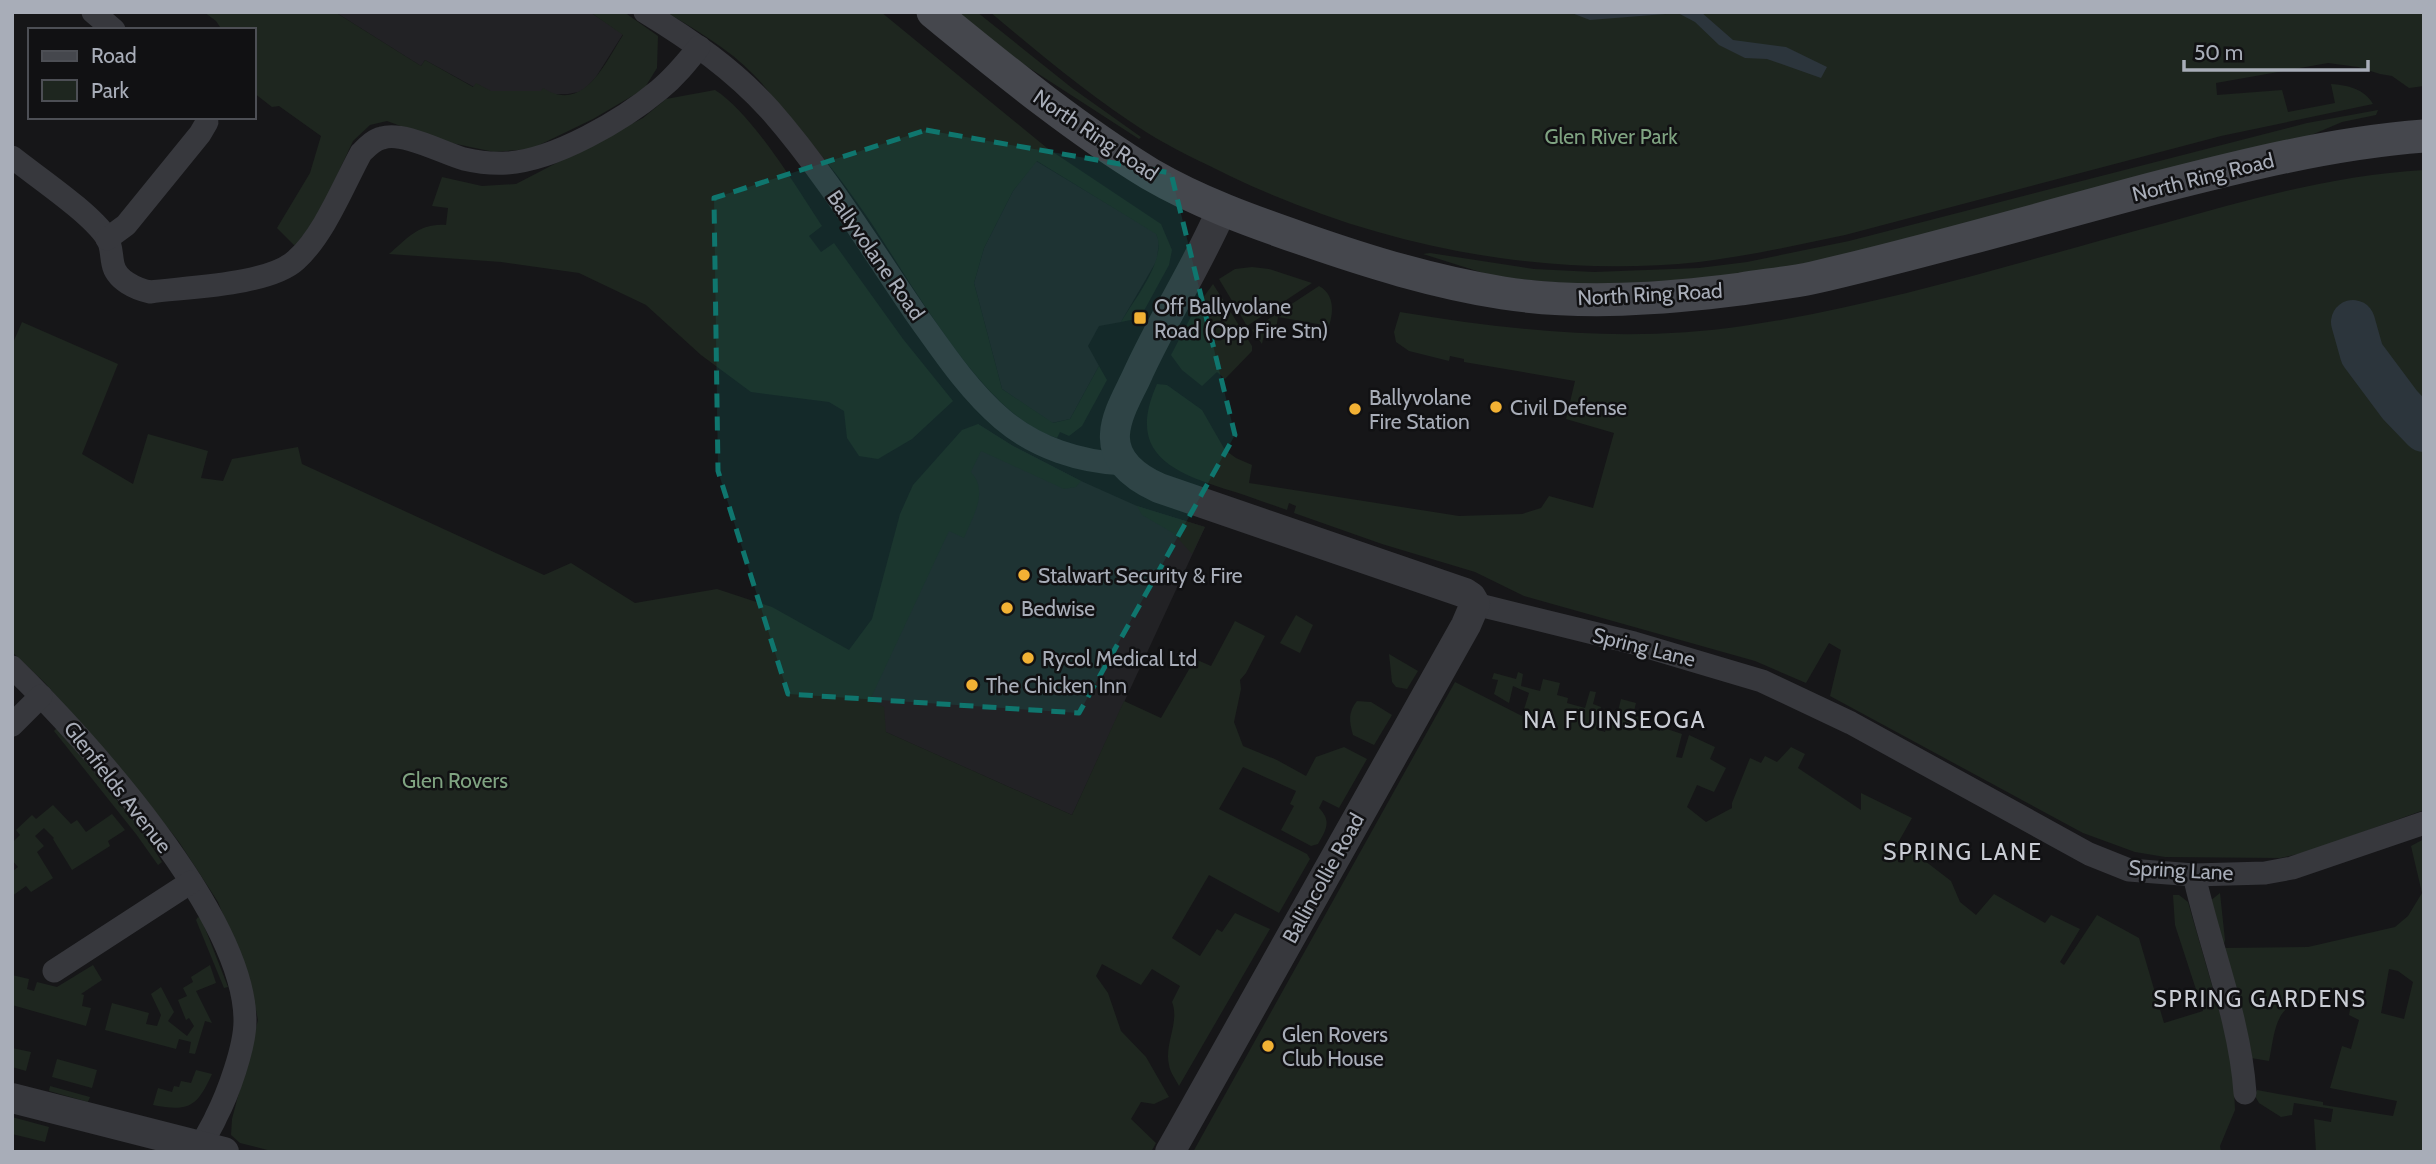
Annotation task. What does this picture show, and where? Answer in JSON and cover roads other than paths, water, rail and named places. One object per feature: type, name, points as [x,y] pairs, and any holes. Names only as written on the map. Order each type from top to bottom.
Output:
[{"type":"main road","name":"North Ring Road","points":[[933,12],[1017,81],[1107,147],[1152,175],[1222,209],[1373,263],[1441,281],[1506,293],[1598,299],[1700,294],[1808,279],[2240,166],[2320,149],[2424,136]]},
{"type":"street","points":[[93,12],[112,28]]},
{"type":"street","name":"Ballyvolane Road","points":[[645,12],[699,47],[739,79],[770,111],[844,207],[928,331],[986,404],[1029,438],[1068,456],[1098,463],[1124,464]]},
{"type":"street","points":[[12,157],[89,219],[107,239],[113,268],[137,289],[150,292],[234,282],[275,272],[295,261],[310,244],[361,153],[383,137],[398,137],[465,159],[487,163],[508,163],[537,157],[572,143],[659,91],[699,47]]},
{"type":"street","points":[[107,239],[126,225],[200,134],[206,119]]},
{"type":"street","points":[[1124,464],[1118,452],[1115,435],[1119,417],[1143,362],[1200,258],[1222,209]]},
{"type":"street","name":"Spring Lane","points":[[1124,464],[1140,480],[1159,488],[1465,593],[1475,604],[1634,643],[1762,681],[1851,723],[2113,865],[2129,870],[2194,875],[2265,873],[2292,869],[2424,823]]},
{"type":"street","name":"Ballincollie Road","points":[[1170,1152],[1466,625],[1475,604]]},
{"type":"street","name":"Glenfields Avenue","points":[[12,667],[75,731],[123,789],[191,882],[209,910],[227,948],[244,1004],[246,1022],[243,1041],[223,1101],[213,1149]]},
{"type":"street","points":[[12,725],[41,696]]},
{"type":"street","points":[[2194,875],[2233,1025],[2245,1093]]},
{"type":"street","points":[[54,971],[191,882]]},
{"type":"street","points":[[12,1098],[213,1149]]},
{"type":"waterway","points":[[2353,322],[2362,354],[2400,405],[2424,430]]},
{"type":"place","name":"Off Ballyvolane Road (Opp Fire Stn)","points":[[1140,318]]},
{"type":"place","name":"Civil Defense","points":[[1496,407]]},
{"type":"place","name":"Ballyvolane Fire Station","points":[[1355,409]]},
{"type":"place","name":"Stalwart Security & Fire","points":[[1024,575]]},
{"type":"place","name":"Bedwise","points":[[1007,608]]},
{"type":"place","name":"Rycol Medical Ltd","points":[[1028,658]]},
{"type":"place","name":"The Chicken Inn","points":[[972,685]]},
{"type":"place","name":"Glen Rovers Club House","points":[[1268,1046]]},
{"type":"district","name":"NA FUINSEOGA","points":[[1615,720]]},
{"type":"district","name":"SPRING LANE","points":[[1963,852]]},
{"type":"district","name":"SPRING GARDENS","points":[[2260,999]]},
{"type":"park label","name":"Glen River Park","points":[[1611,136]]},
{"type":"park label","name":"Glen Rovers","points":[[455,780]]}]
